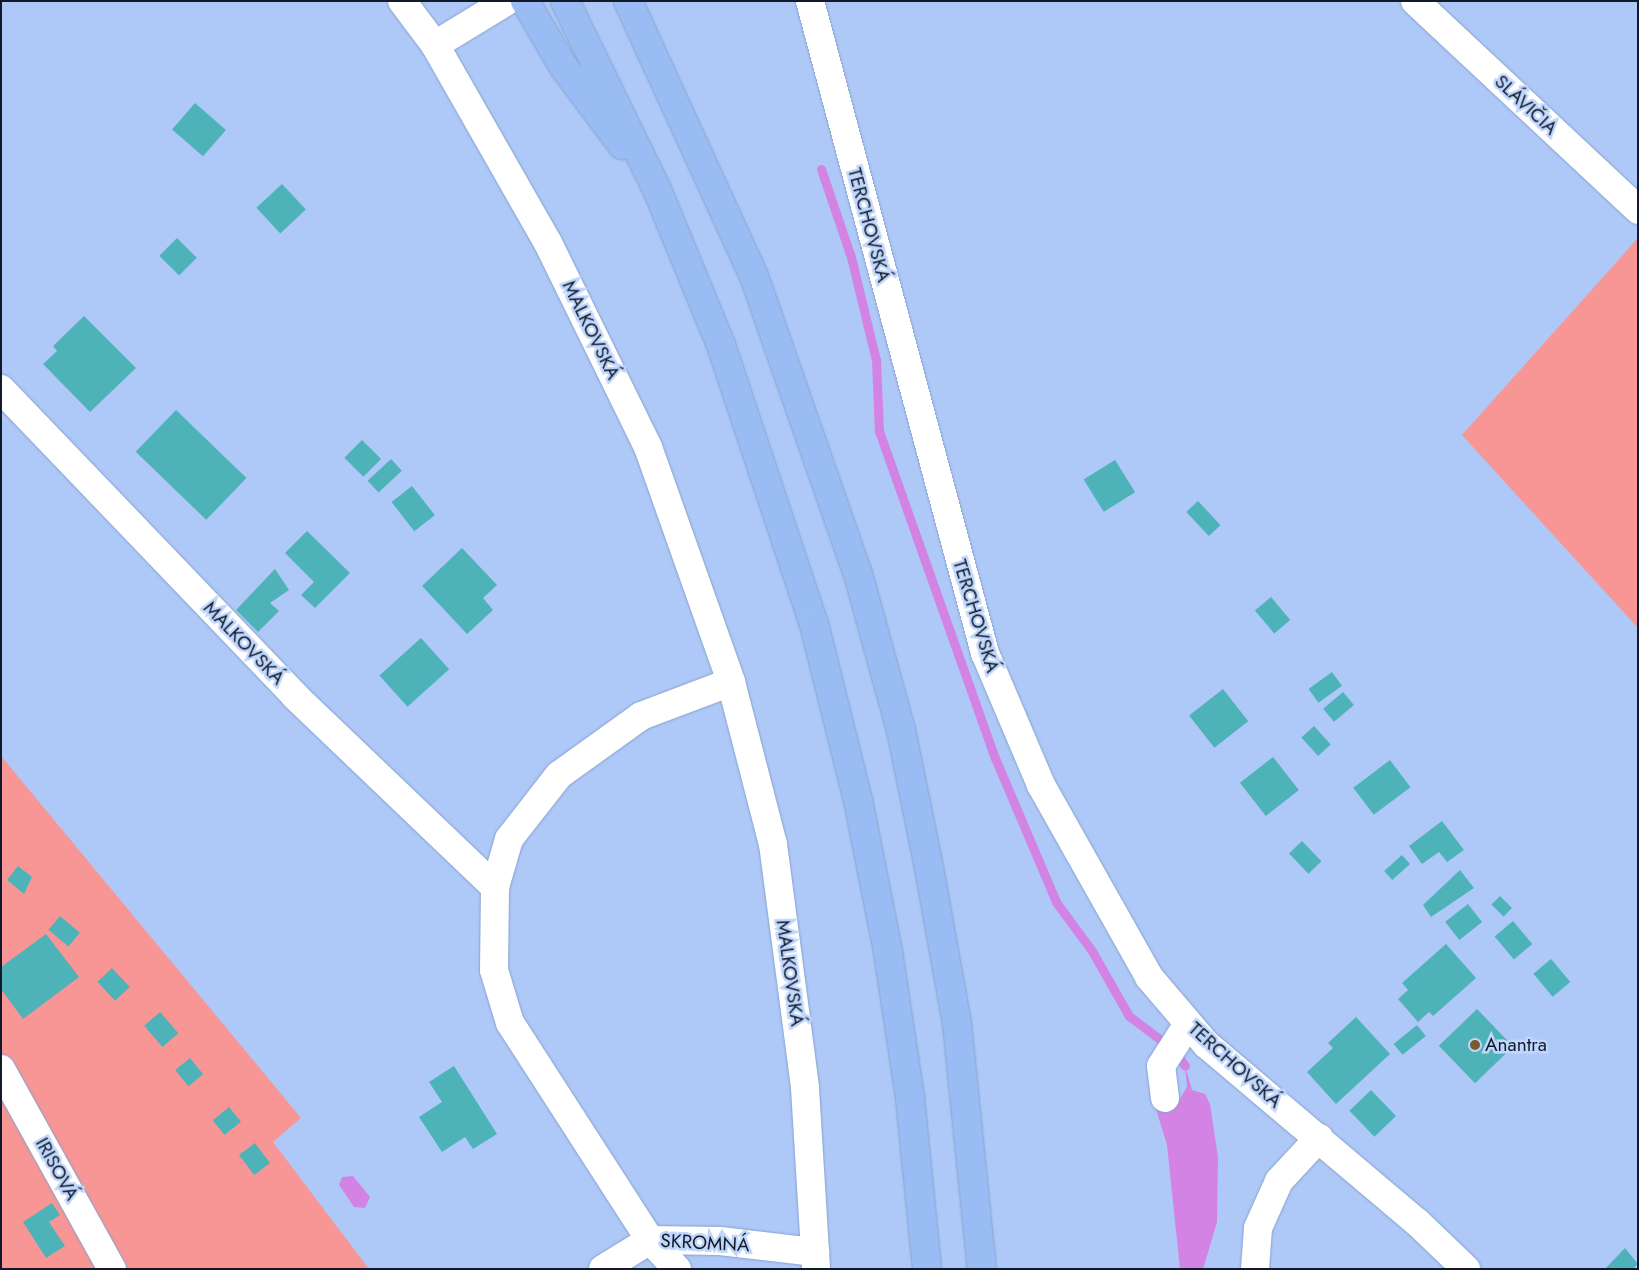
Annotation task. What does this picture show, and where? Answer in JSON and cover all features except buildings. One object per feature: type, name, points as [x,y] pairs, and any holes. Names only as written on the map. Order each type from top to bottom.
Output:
[{"type":"highway","points":[[525,1],[563,66],[658,192]]},
{"type":"highway","points":[[565,1],[658,192],[721,345],[769,479],[814,624],[858,800],[906,1069],[927,1269]]},
{"type":"highway","points":[[628,1],[754,276],[858,574],[901,730],[940,926],[964,1083],[982,1269]]},
{"type":"street","name":"MALKOVSKÁ","points":[[402,1],[435,45],[548,244],[648,447],[731,682],[773,844],[805,1088],[815,1260]]},
{"type":"street","points":[[435,45],[507,1]]},
{"type":"street","name":"TERCHOVSKÁ","points":[[810,1],[985,653],[1041,785],[1149,976],[1178,1038],[1206,1044],[1319,1138],[1466,1269]]},
{"type":"street","name":"SLÁVIČIA","points":[[1414,1],[1638,210]]},
{"type":"street","name":"MALKOVSKÁ","points":[[1,389],[295,696],[495,887]]},
{"type":"street","points":[[677,1269],[650,1240],[510,1023],[494,970],[495,887],[509,839],[559,775],[641,716],[731,682]]},
{"type":"street","points":[[1165,1098],[1162,1066],[1178,1038]]},
{"type":"street","name":"IRISOVÁ","points":[[1,1069],[112,1269]]},
{"type":"street","points":[[1255,1269],[1258,1228],[1279,1181],[1319,1138]]},
{"type":"street","name":"SKROMNÁ","points":[[603,1269],[650,1240],[720,1241],[815,1260]]},
{"type":"shaded area","points":[[1638,238],[1638,628],[1462,435]]},
{"type":"shaded area","points":[[1,756],[301,1118],[273,1142],[369,1269],[1,1269]]},
{"type":"shaded area","points":[[1185,1066],[1192,1090],[1205,1094],[1210,1104],[1218,1157],[1217,1222],[1203,1269],[1180,1269],[1167,1145],[1156,1109],[1175,1107],[1187,1087]]},
{"type":"shaded area","points":[[353,1176],[370,1197],[365,1208],[354,1207],[339,1185],[342,1177]]},
{"type":"waterway","points":[[821,169],[851,257],[876,360],[879,431],[995,758],[1056,902],[1092,951],[1129,1016],[1174,1050],[1185,1066]]},
{"type":"place","name":"Anantra","points":[[1475,1045]]}]
